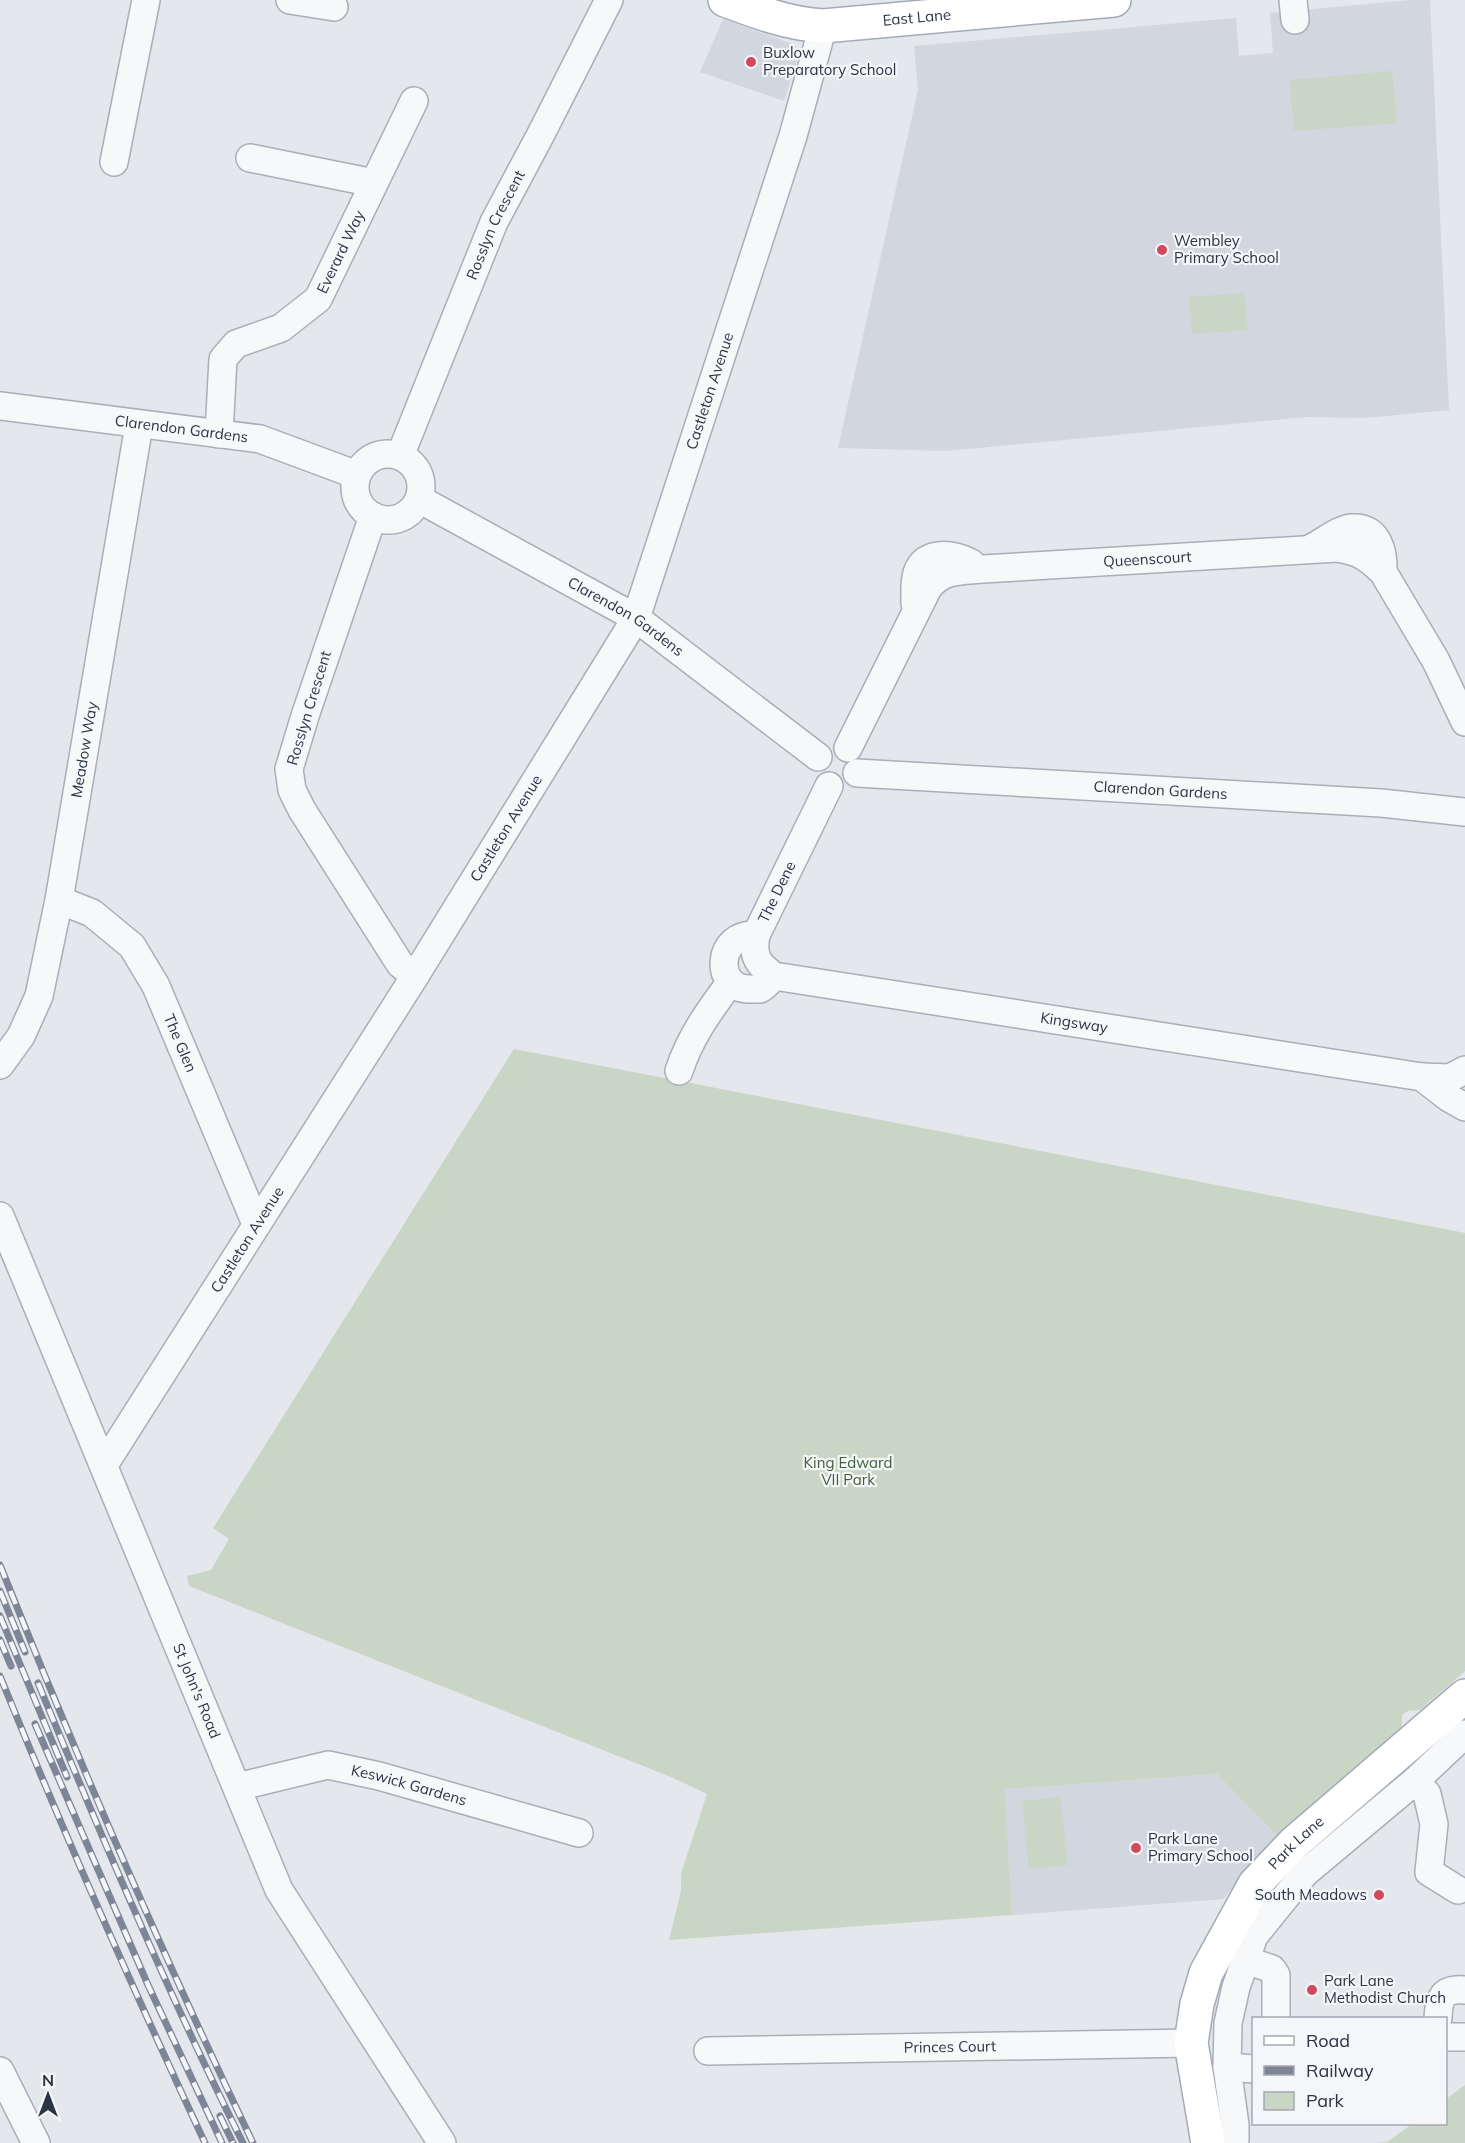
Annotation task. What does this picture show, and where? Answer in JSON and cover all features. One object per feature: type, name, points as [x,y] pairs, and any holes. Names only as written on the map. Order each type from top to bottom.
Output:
[{"type":"main road","name":"East Lane","points":[[725,0],[774,18],[824,26],[1114,0]]},
{"type":"main road","name":"Park Lane","points":[[1208,2143],[1191,2043],[1197,2004],[1206,1972],[1255,1884],[1294,1843],[1456,1733],[1465,1696]]},
{"type":"street","points":[[114,162],[146,0]]},
{"type":"street","points":[[290,0],[334,7]]},
{"type":"street","name":"Rosslyn Crescent","points":[[400,456],[494,222],[609,0]]},
{"type":"street","name":"Castleton Avenue","points":[[104,1465],[415,976],[636,618],[793,136],[824,26]]},
{"type":"street","name":"Everard Way","points":[[219,434],[223,359],[236,344],[281,328],[318,299],[414,101]]},
{"type":"street","points":[[250,159],[375,183]]},
{"type":"street","name":"Clarendon Gardens","points":[[0,406],[260,439],[357,475]]},
{"type":"street","name":"Meadow Way","points":[[0,1065],[21,1035],[39,996],[59,900],[139,425]]},
{"type":"street","points":[[382,454],[400,456],[417,471],[420,481],[418,499],[412,509],[403,516],[392,519],[373,516],[363,509],[357,499],[355,488],[357,475],[371,458],[382,454]]},
{"type":"street","name":"Clarendon Gardens","points":[[418,499],[636,618],[818,757]]},
{"type":"street","name":"Rosslyn Crescent","points":[[373,516],[289,769],[292,790],[302,810],[400,964],[415,976]]},
{"type":"street","name":"Queenscourt","points":[[848,748],[928,588],[935,578],[944,573],[1310,549],[1335,534],[1351,528],[1368,530],[1379,541],[1384,557],[1383,572],[1436,661],[1465,722]]},
{"type":"street","points":[[829,747],[848,748],[857,759],[857,773],[852,782],[839,788],[829,786],[818,776],[816,769],[818,757],[829,747]]},
{"type":"street","name":"Clarendon Gardens","points":[[857,773],[1381,803],[1465,812]]},
{"type":"street","name":"The Dene","points":[[730,983],[724,967],[725,951],[745,934],[756,935],[829,786]]},
{"type":"street","name":"The Glen","points":[[59,900],[92,913],[132,946],[156,986],[256,1224]]},
{"type":"street","points":[[679,1071],[686,1049],[696,1030],[730,983],[742,990],[759,989],[774,976],[760,966],[753,948],[756,935]]},
{"type":"street","name":"Kingsway","points":[[774,976],[1422,1077],[1450,1078],[1465,1070]]},
{"type":"street","name":"Kingsway","points":[[1422,1077],[1465,1107]]},
{"type":"street","name":"St John's Road","points":[[0,1216],[279,1890],[442,2143]]},
{"type":"street","name":"Park Lane","points":[[1225,2143],[1235,2140],[1227,2067],[1227,2023],[1236,1987],[1254,1936],[1305,1873],[1415,1781],[1456,1733]]},
{"type":"street","name":"Keswick Gardens","points":[[237,1787],[328,1765],[379,1776],[579,1833]]},
{"type":"street","points":[[1415,1781],[1427,1794],[1434,1824],[1429,1872],[1458,1890]]},
{"type":"street","points":[[1246,1960],[1272,1969],[1276,1975],[1276,2017]]},
{"type":"street","points":[[1438,2017],[1439,2002],[1443,1995],[1455,1989],[1465,1990]]},
{"type":"street","points":[[1447,2037],[1465,2037]]},
{"type":"street","name":"Princes Court","points":[[708,2051],[1191,2043]]},
{"type":"street","points":[[1227,2067],[1252,2069]]},
{"type":"street","points":[[0,2071],[36,2143]]},
{"type":"shaded area","name":"Wembley Primary School","points":[[1430,0],[1449,410],[1366,418],[1306,417],[946,451],[838,448],[918,90],[914,46],[1236,18],[1239,56],[1273,53],[1270,13]]},
{"type":"shaded area","name":"Buxlow Preparatory School","points":[[723,19],[793,44],[800,52],[784,101],[700,72]]},
{"type":"shaded area","name":"Park Lane Primary School","points":[[1217,1774],[1277,1836],[1253,1860],[1224,1899],[1012,1915],[1003,1789]]},
{"type":"green space","points":[[1392,71],[1397,123],[1294,131],[1290,80]]},
{"type":"green space","points":[[1244,293],[1247,330],[1192,334],[1189,297]]},
{"type":"green space","name":"King Edward VII Park","points":[[514,1049],[1465,1233],[1465,1671],[1420,1710],[1408,1711],[1402,1715],[1402,1727],[1277,1836],[1217,1774],[1004,1789],[1012,1915],[669,1940],[681,1891],[681,1874],[707,1794],[671,1777],[189,1586],[187,1576],[211,1570],[229,1539],[213,1528]]},
{"type":"green space","points":[[1060,1797],[1068,1865],[1029,1869],[1022,1801]]},
{"type":"green space","points":[[1465,2085],[1465,2143],[1374,2143],[1387,2142],[1411,2125],[1447,2125],[1447,2098]]},
{"type":"railway","points":[[0,1565],[122,1856],[253,2143]]},
{"type":"railway","points":[[0,1591],[25,1652]]},
{"type":"railway","points":[[0,1616],[67,1777]]},
{"type":"railway","points":[[0,1640],[11,1666]]},
{"type":"railway","points":[[0,1676],[100,1911],[205,2143]]},
{"type":"railway","points":[[38,1683],[136,1915],[243,2143]]},
{"type":"railway","points":[[35,1724],[148,1985],[222,2143]]},
{"type":"railway","points":[[220,2116],[233,2143]]},
{"type":"place","name":"Buxlow Preparatory School","points":[[751,62]]},
{"type":"place","name":"Wembley Primary School","points":[[1162,250]]},
{"type":"place","name":"Park Lane Primary School","points":[[1136,1848]]},
{"type":"place","name":"South Meadows","points":[[1379,1895]]},
{"type":"place","name":"Park Lane Methodist Church","points":[[1312,1990]]}]
